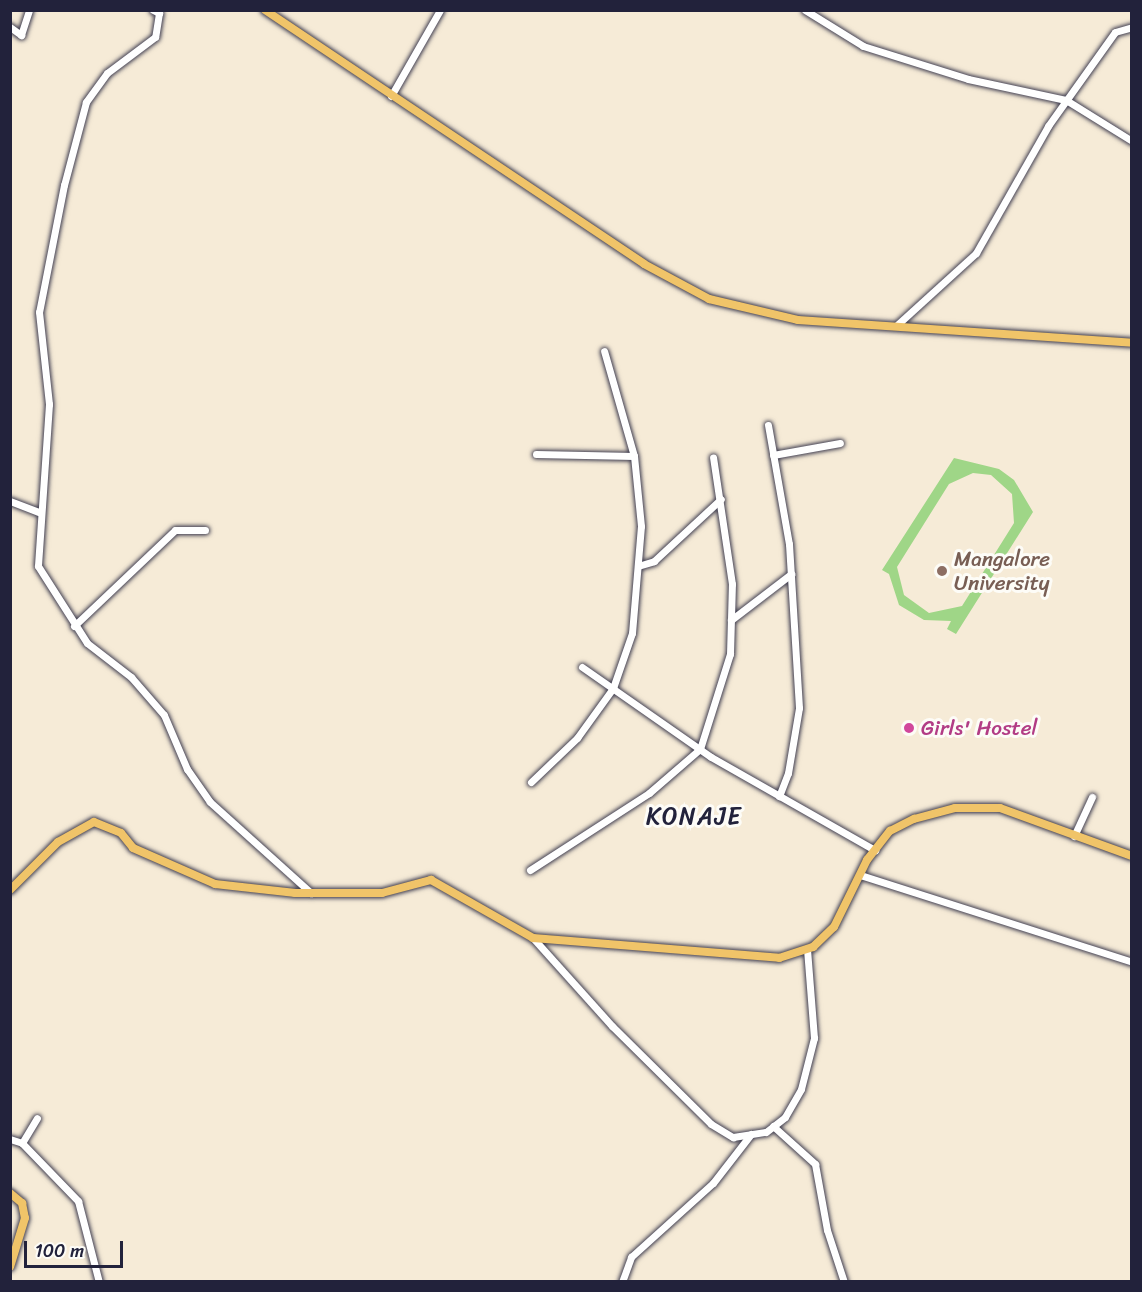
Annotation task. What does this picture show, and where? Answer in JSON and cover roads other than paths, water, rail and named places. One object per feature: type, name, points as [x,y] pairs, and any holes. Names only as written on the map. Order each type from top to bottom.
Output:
[{"type":"main road","points":[[265,10],[644,264],[709,299],[798,320],[898,324],[1131,343]]},
{"type":"main road","points":[[10,890],[58,842],[94,822],[121,833],[134,848],[215,884],[311,893],[382,893],[431,879],[533,938],[740,959],[779,958],[807,949],[834,927],[860,875],[890,831],[955,807],[1000,808],[1131,856]]},
{"type":"main road","points":[[10,1193],[22,1203],[25,1218],[10,1267]]},
{"type":"street","points":[[10,27],[21,35],[29,10]]},
{"type":"street","points":[[153,10],[159,13],[155,36],[107,73],[86,102],[64,185],[39,312],[49,404],[39,512],[38,566],[74,626],[164,715],[187,769],[210,802],[311,893]]},
{"type":"street","points":[[392,96],[440,10]]},
{"type":"street","points":[[805,10],[863,46],[968,79],[1066,100],[1131,141]]},
{"type":"street","points":[[898,324],[976,253],[1066,100],[1115,32],[1131,27]]},
{"type":"street","points":[[531,782],[577,738],[613,688],[632,633],[641,526],[634,456],[604,351]]},
{"type":"street","points":[[768,425],[791,574],[799,708],[788,773],[779,795]]},
{"type":"street","points":[[773,455],[840,443]]},
{"type":"street","points":[[536,454],[634,456]]},
{"type":"street","points":[[530,870],[649,793],[700,749],[730,654],[731,574],[713,457]]},
{"type":"street","points":[[638,566],[654,561],[721,499]]},
{"type":"street","points":[[10,501],[39,512]]},
{"type":"street","points":[[74,626],[175,530],[205,530]]},
{"type":"street","points":[[731,620],[791,574]]},
{"type":"street","points":[[582,667],[700,749],[875,850]]},
{"type":"street","points":[[1074,836],[1092,797]]},
{"type":"street","points":[[860,875],[1131,962]]},
{"type":"street","points":[[533,938],[711,1124],[733,1137],[751,1134],[773,1126],[801,1089],[814,1038],[807,949]]},
{"type":"street","points":[[22,1143],[37,1119]]},
{"type":"street","points":[[773,1126],[815,1164],[827,1230],[844,1281]]},
{"type":"street","points":[[622,1281],[631,1257],[713,1183],[751,1134]]},
{"type":"street","points":[[10,1139],[22,1143],[78,1202],[99,1281]]},
{"type":"place","name":"Mangalore University","points":[[942,571]]},
{"type":"place","name":"Girls' Hostel","points":[[909,728]]},
{"type":"district","name":"KONAJE","points":[[694,817]]}]
